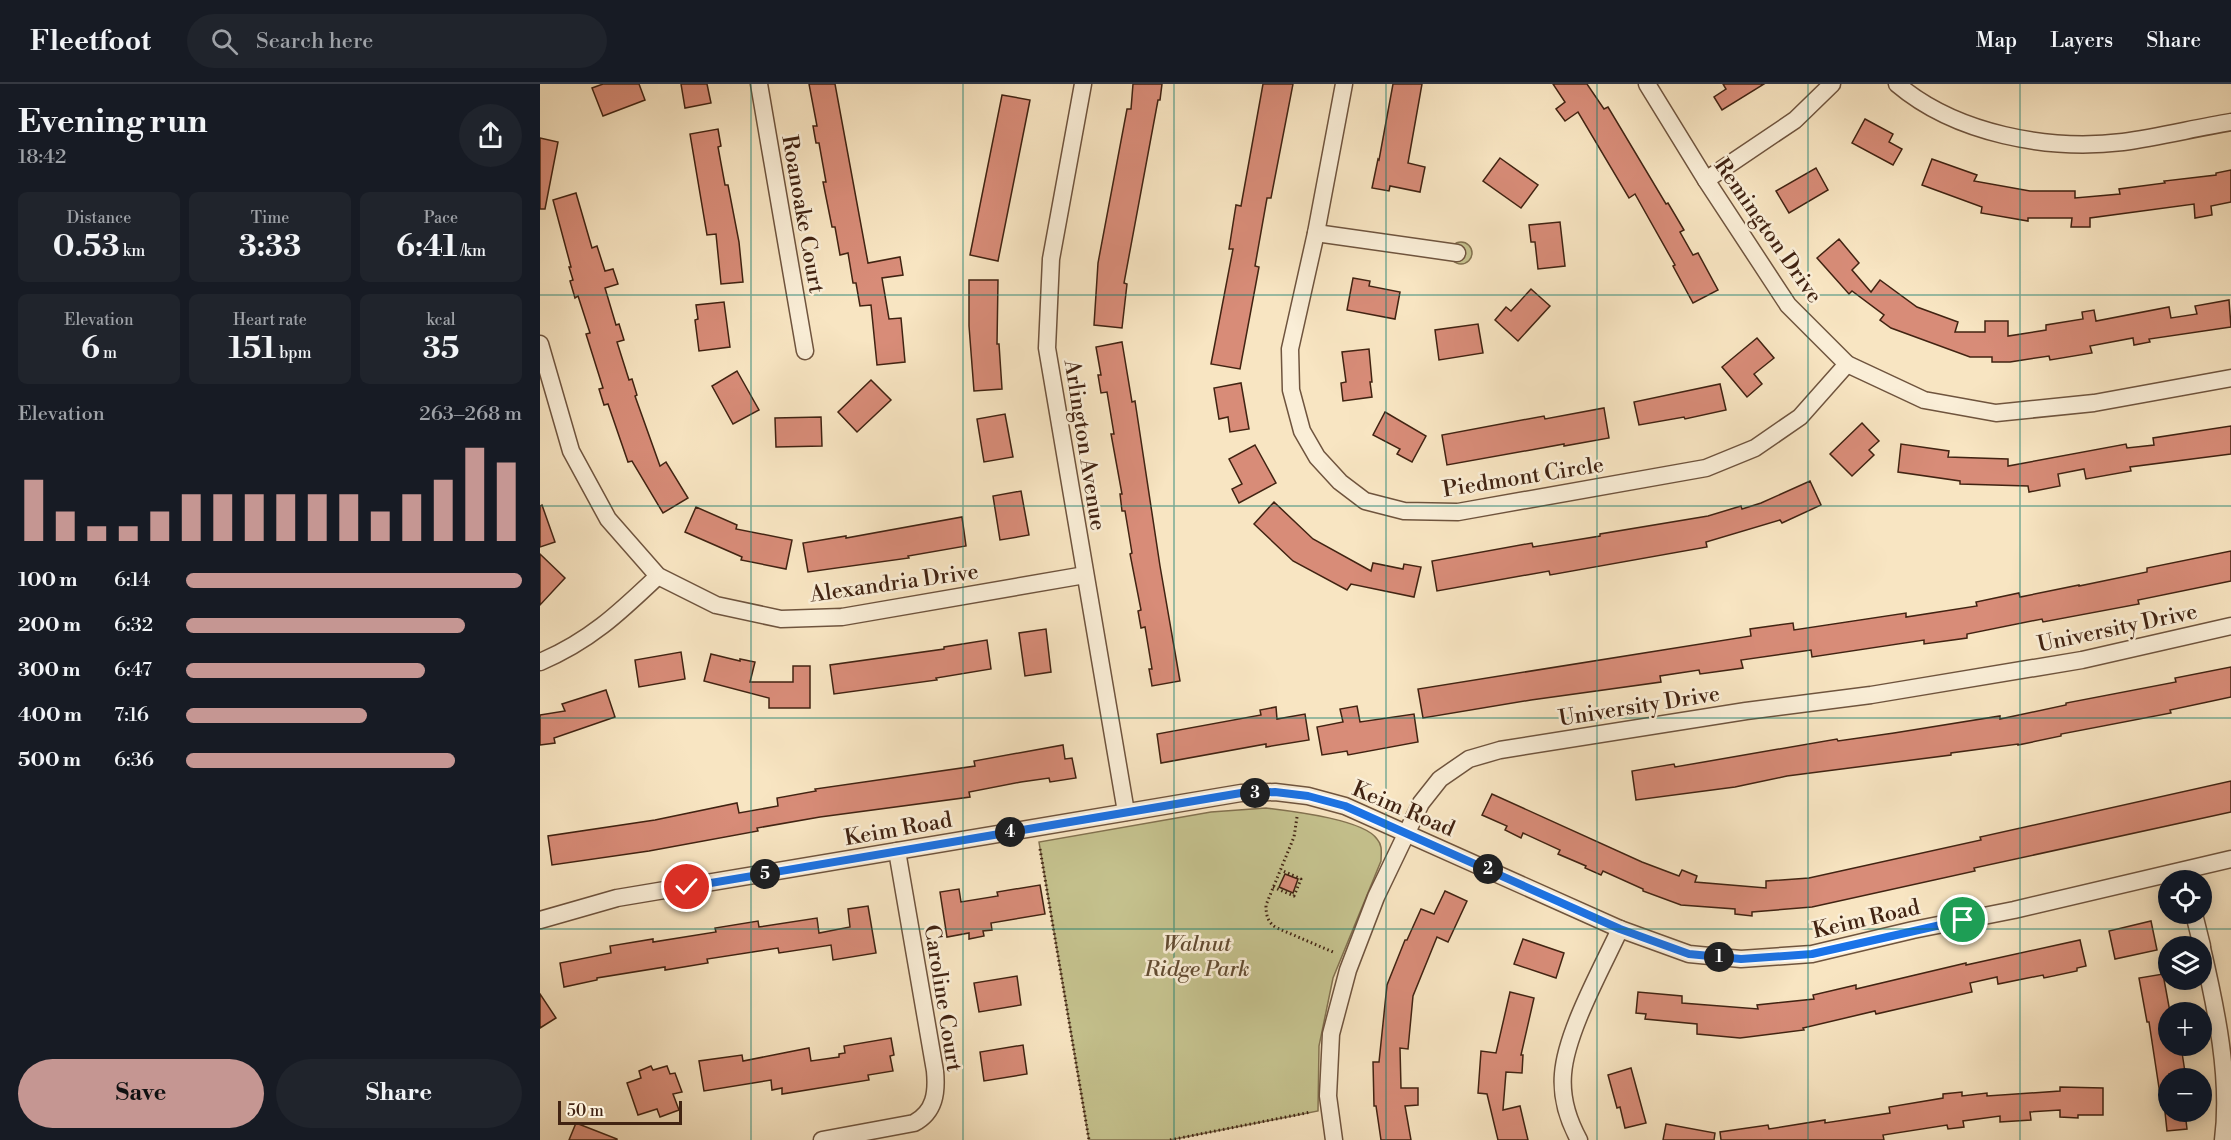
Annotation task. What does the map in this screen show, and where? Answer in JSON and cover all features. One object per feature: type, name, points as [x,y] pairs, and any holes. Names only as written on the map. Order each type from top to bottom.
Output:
[{"type":"street","name":"Roanoake Court","points":[[759,84],[805,351]]},
{"type":"street","name":"Arlington Avenue","points":[[1083,84],[1051,259],[1047,348],[1126,812]]},
{"type":"street","name":"Piedmont Circle","points":[[1344,84],[1317,233],[1290,349],[1291,390],[1302,431],[1317,457],[1340,482],[1365,501],[1404,511],[1458,512],[1706,468],[1755,447],[1800,417],[1847,364]]},
{"type":"street","name":"Remington Drive","points":[[1647,84],[1706,180],[1788,305],[1847,364],[1924,400],[1996,413],[2094,403],[2231,378]]},
{"type":"street","points":[[1706,180],[1796,120],[1832,84]]},
{"type":"street","points":[[1898,84],[1933,107],[1964,122],[1997,134],[2028,139],[2092,144],[2123,141],[2231,122]]},
{"type":"street","points":[[1317,233],[1456,253]]},
{"type":"street","name":"Alexandria Drive","points":[[540,344],[571,452],[608,519],[658,576],[716,605],[781,619],[842,617],[1084,574]]},
{"type":"street","points":[[540,662],[567,651],[609,623],[658,576]]},
{"type":"street","name":"University Drive","points":[[1334,1140],[1328,1096],[1331,1034],[1348,970],[1376,897],[1421,803],[1440,779],[1469,759],[1500,750],[1746,711],[1871,695],[2082,660],[2231,626]]},
{"type":"street","name":"Keim Road","points":[[540,920],[617,898],[1241,793],[1275,792],[1308,796],[1345,806],[1620,929],[1689,954],[1741,959],[1812,954],[1913,930],[2158,881]]},
{"type":"street","name":"Caroline Court","points":[[822,1140],[914,1123],[925,1115],[934,1100],[935,1071],[897,851]]},
{"type":"street","name":"Keim Road","points":[[2199,870],[2231,859]]},
{"type":"street","points":[[1579,1140],[1568,1117],[1564,1100],[1563,1078],[1566,1058],[1581,1014],[1620,929]]},
{"type":"street","points":[[2212,990],[2229,1091],[2223,1140]]},
{"type":"path","points":[[1297,817],[1294,837],[1266,905],[1267,917],[1271,924],[1332,952]]},
{"type":"path","points":[[1040,849],[1089,1140]]},
{"type":"path","points":[[1273,887],[1294,896],[1301,879],[1281,870]]},
{"type":"path","points":[[1170,1140],[1311,1113]]},
{"type":"green space","points":[[1461,242],[1469,245],[1472,253],[1469,261],[1461,264],[1453,261],[1450,253],[1453,245]]},
{"type":"green space","name":"Walnut Ridge Park","points":[[1266,808],[1325,817],[1357,826],[1377,839],[1381,847],[1381,861],[1333,978],[1319,1046],[1318,1111],[1170,1140],[1089,1140],[1039,842],[1211,812]]},
{"type":"building","points":[[603,84],[639,84],[645,100],[603,116],[592,88]]},
{"type":"building","points":[[681,84],[707,84],[711,103],[685,108]]},
{"type":"building","points":[[809,84],[835,84],[868,263],[900,257],[903,275],[882,278],[889,319],[901,318],[905,362],[877,365],[871,305],[860,306],[848,253],[840,255],[835,227],[832,227],[823,182],[826,182],[819,143],[816,143],[813,126],[817,126]]},
{"type":"building","points":[[1133,84],[1162,84],[1124,283],[1127,284],[1122,328],[1094,325],[1098,263],[1127,109],[1131,109]]},
{"type":"building","points":[[1263,84],[1293,84],[1271,198],[1267,198],[1255,266],[1259,267],[1240,369],[1211,364],[1233,249],[1229,249],[1236,205],[1241,206]]},
{"type":"building","points":[[1393,84],[1422,84],[1408,163],[1425,167],[1420,192],[1390,186],[1389,191],[1372,188]]},
{"type":"building","points":[[1553,84],[1587,84],[1604,109],[1608,107],[1684,230],[1680,232],[1693,255],[1698,253],[1718,290],[1693,303],[1673,266],[1675,265],[1635,194],[1629,198],[1578,112],[1565,121],[1556,109],[1565,102]]},
{"type":"building","points":[[1723,84],[1764,84],[1722,110],[1714,97],[1726,89]]},
{"type":"building","points":[[1002,95],[1030,100],[998,261],[970,255]]},
{"type":"building","points":[[1865,119],[1893,134],[1889,142],[1902,149],[1893,165],[1852,143]]},
{"type":"building","points":[[718,129],[721,146],[718,147],[739,242],[743,282],[721,284],[716,234],[707,235],[690,134]]},
{"type":"building","points":[[540,138],[558,142],[545,209],[540,209]]},
{"type":"building","points":[[1500,158],[1538,185],[1521,208],[1483,181]]},
{"type":"building","points":[[1932,159],[1977,175],[1974,181],[2030,191],[2075,191],[2075,198],[2120,194],[2119,189],[2216,175],[2216,173],[2231,170],[2231,202],[2211,206],[2212,215],[2195,218],[2194,204],[2090,218],[2090,227],[2071,227],[2072,218],[2028,218],[2028,221],[1981,213],[1982,207],[1922,185]]},
{"type":"building","points":[[1816,168],[1828,190],[1789,213],[1776,191]]},
{"type":"building","points":[[576,193],[592,248],[597,246],[605,271],[613,269],[618,284],[605,288],[616,325],[619,324],[624,340],[617,342],[629,380],[632,379],[637,395],[635,396],[660,466],[666,462],[688,498],[663,513],[632,461],[628,462],[608,404],[604,405],[599,389],[603,388],[586,334],[590,333],[578,296],[575,298],[570,281],[573,280],[569,267],[571,267],[553,200]]},
{"type":"building","points":[[1560,222],[1565,266],[1538,269],[1535,242],[1531,242],[1529,225]]},
{"type":"building","points":[[1839,239],[1859,263],[1852,270],[1871,292],[1880,280],[1917,307],[1958,322],[1955,332],[1985,332],[1985,321],[2008,321],[2008,336],[2046,330],[2046,325],[2083,319],[2082,312],[2094,310],[2096,321],[2169,307],[2171,318],[2197,314],[2195,306],[2229,300],[2231,327],[2149,339],[2150,342],[2134,345],[2133,338],[2090,346],[2092,353],[2050,360],[2049,356],[2010,362],[1992,362],[1992,357],[1970,357],[1891,328],[1880,320],[1884,315],[1852,291],[1849,294],[1817,258]]},
{"type":"building","points":[[1353,278],[1370,281],[1369,286],[1400,292],[1395,319],[1347,310]]},
{"type":"building","points":[[969,280],[998,280],[997,344],[999,344],[1002,389],[974,391],[969,326]]},
{"type":"building","points":[[1531,289],[1550,306],[1518,341],[1495,320],[1506,307],[1511,311]]},
{"type":"building","points":[[724,302],[730,347],[699,351],[695,320],[698,319],[696,305]]},
{"type":"building","points":[[1478,324],[1483,353],[1439,360],[1435,330]]},
{"type":"building","points":[[1757,338],[1774,358],[1754,374],[1762,384],[1747,397],[1722,367]]},
{"type":"building","points":[[1122,342],[1132,402],[1135,401],[1180,681],[1152,686],[1149,669],[1152,669],[1145,627],[1141,628],[1138,611],[1141,610],[1130,554],[1132,553],[1125,511],[1122,511],[1120,494],[1122,494],[1111,434],[1114,434],[1107,392],[1101,393],[1098,375],[1101,375],[1096,347]]},
{"type":"building","points":[[1369,349],[1372,397],[1343,401],[1341,383],[1346,382],[1342,352]]},
{"type":"building","points":[[737,371],[759,410],[733,424],[712,386]]},
{"type":"building","points":[[871,380],[891,400],[857,432],[838,412]]},
{"type":"building","points":[[1241,383],[1249,429],[1230,432],[1228,417],[1219,419],[1214,388]]},
{"type":"building","points":[[1720,384],[1726,410],[1685,419],[1684,417],[1639,425],[1634,402]]},
{"type":"building","points":[[1604,408],[1609,438],[1447,465],[1442,435],[1544,416],[1545,419]]},
{"type":"building","points":[[1385,412],[1426,436],[1412,462],[1397,454],[1400,449],[1373,435]]},
{"type":"building","points":[[1005,414],[1013,457],[984,462],[977,419]]},
{"type":"building","points":[[821,417],[822,446],[776,447],[775,418]]},
{"type":"building","points":[[1862,423],[1879,441],[1869,450],[1874,455],[1852,476],[1830,454]]},
{"type":"building","points":[[2231,426],[2231,454],[2130,467],[2131,471],[2086,479],[2084,469],[2058,474],[2060,486],[2029,492],[2028,486],[1960,484],[1960,481],[1898,472],[1901,444],[1949,451],[1948,457],[2008,459],[2008,466],[2126,444],[2127,448],[2154,445],[2153,438]]},
{"type":"building","points":[[1255,445],[1276,483],[1239,503],[1232,489],[1242,484],[1229,459]]},
{"type":"building","points":[[1810,481],[1821,505],[1782,523],[1780,520],[1706,542],[1707,547],[1550,575],[1549,571],[1437,591],[1432,561],[1532,543],[1533,547],[1600,536],[1600,534],[1708,516],[1741,506],[1742,509]]},
{"type":"building","points":[[1021,491],[1029,535],[1000,540],[993,496]]},
{"type":"building","points":[[1274,502],[1313,539],[1371,571],[1373,563],[1403,569],[1404,564],[1421,567],[1414,597],[1351,584],[1347,590],[1293,561],[1254,524]]},
{"type":"building","points":[[542,505],[555,542],[540,547],[540,506]]},
{"type":"building","points":[[696,507],[737,525],[736,529],[792,540],[786,569],[741,560],[742,557],[685,532]]},
{"type":"building","points":[[962,517],[966,546],[908,556],[909,558],[808,572],[803,543],[846,536],[846,538]]},
{"type":"building","points":[[2231,551],[2231,581],[2138,600],[2139,604],[2043,622],[2042,619],[1967,634],[1967,638],[1924,644],[1924,640],[1812,657],[1811,650],[1741,660],[1743,668],[1700,674],[1699,670],[1660,676],[1661,682],[1423,718],[1418,689],[1751,636],[1750,629],[1793,623],[1794,630],[1906,613],[1906,617],[1977,606],[1976,602],[2019,593],[2020,597],[2079,586],[2147,572],[2147,568]]},
{"type":"building","points":[[540,554],[565,578],[540,605]]},
{"type":"building","points":[[1046,629],[1051,672],[1025,676],[1019,633]]},
{"type":"building","points":[[987,640],[991,669],[936,678],[937,680],[834,694],[830,665],[944,649],[944,647]]},
{"type":"building","points":[[681,652],[685,679],[639,687],[635,660]]},
{"type":"building","points":[[711,654],[755,662],[750,682],[793,682],[793,666],[810,666],[810,708],[769,708],[769,698],[704,681]]},
{"type":"building","points":[[2231,667],[2231,697],[2170,710],[2171,713],[2061,734],[2061,736],[2018,745],[1787,776],[1735,787],[1636,800],[1632,771],[1674,764],[1675,767],[1837,739],[1838,741],[2000,716],[2000,719],[2066,705],[2066,703],[2176,682],[2175,678]]},
{"type":"building","points":[[606,690],[615,717],[554,738],[555,743],[540,745],[540,715],[565,711],[562,704]]},
{"type":"building","points":[[1357,706],[1360,722],[1414,714],[1418,742],[1348,755],[1347,751],[1322,755],[1317,727],[1343,722],[1340,709]]},
{"type":"building","points":[[1276,707],[1277,719],[1305,714],[1309,740],[1266,747],[1266,744],[1161,763],[1157,734],[1261,715],[1260,710]]},
{"type":"building","points":[[1063,745],[1065,759],[1072,758],[1076,778],[1050,782],[1049,778],[1021,782],[969,792],[970,797],[820,817],[649,851],[552,865],[548,836],[655,820],[737,803],[739,813],[778,806],[777,798],[816,791],[815,789],[975,766],[974,761]]},
{"type":"building","points":[[2231,781],[2231,812],[1974,868],[1975,871],[1812,907],[1752,912],[1752,916],[1735,914],[1735,909],[1681,905],[1643,891],[1603,871],[1601,875],[1585,868],[1586,866],[1558,854],[1560,850],[1523,833],[1521,838],[1505,830],[1507,826],[1482,815],[1492,794],[1642,862],[1679,876],[1682,870],[1697,876],[1695,882],[1766,888],[1766,881],[1809,878]]},
{"type":"building","points":[[1285,874],[1298,879],[1293,893],[1279,887]]},
{"type":"building","points":[[1040,885],[1045,914],[991,923],[992,930],[983,931],[984,936],[969,939],[969,933],[947,937],[940,892],[959,889],[961,902],[998,896],[997,892]]},
{"type":"building","points":[[1445,891],[1467,901],[1448,942],[1437,937],[1413,996],[1408,1049],[1400,1048],[1401,1088],[1418,1088],[1418,1105],[1405,1106],[1411,1140],[1381,1140],[1376,1106],[1374,1106],[1373,1062],[1379,1062],[1387,985],[1405,940],[1421,909],[1434,914]]},
{"type":"building","points":[[868,906],[876,953],[833,960],[831,945],[779,953],[778,948],[707,959],[708,963],[597,978],[597,980],[564,987],[560,963],[611,953],[610,946],[716,932],[715,928],[758,921],[759,927],[817,918],[819,933],[850,927],[848,909]]},
{"type":"building","points":[[2151,921],[2157,950],[2115,959],[2109,931]]},
{"type":"building","points":[[1523,939],[1564,953],[1556,978],[1514,964]]},
{"type":"building","points":[[2080,940],[2086,966],[2077,968],[2077,971],[1998,984],[1997,977],[1970,983],[1972,992],[1876,1014],[1875,1011],[1803,1028],[1804,1030],[1740,1038],[1697,1034],[1697,1024],[1645,1019],[1646,1014],[1636,1013],[1638,992],[1682,996],[1682,1003],[1758,1009],[1757,1005],[1814,999],[1813,995],[1856,985],[1856,989],[1966,963],[1966,965]]},
{"type":"building","points":[[2158,975],[2158,990],[2166,990],[2168,1002],[2158,1002],[2158,1056],[2183,1056],[2184,1068],[2158,1068],[2158,1081],[2149,1022],[2147,1022],[2139,978]]},
{"type":"building","points":[[1017,976],[1021,1005],[979,1012],[974,983]]},
{"type":"building","points":[[1510,992],[1534,998],[1521,1055],[1523,1055],[1522,1073],[1506,1072],[1503,1110],[1520,1106],[1528,1140],[1498,1140],[1487,1094],[1478,1093],[1481,1051],[1496,1053]]},
{"type":"building","points":[[540,994],[556,1018],[540,1028]]},
{"type":"building","points":[[891,1038],[894,1055],[890,1056],[893,1071],[868,1075],[869,1080],[782,1094],[782,1088],[772,1090],[771,1080],[704,1091],[699,1061],[742,1055],[743,1061],[809,1048],[811,1061],[839,1057],[839,1054],[845,1053],[844,1046]]},
{"type":"building","points":[[1023,1045],[1027,1074],[984,1081],[980,1052]]},
{"type":"building","points":[[651,1066],[653,1070],[667,1066],[670,1074],[675,1073],[682,1092],[673,1094],[679,1110],[660,1117],[657,1109],[638,1115],[627,1083],[641,1078],[639,1071]]},
{"type":"building","points":[[1631,1068],[1646,1123],[1625,1128],[1608,1075]]},
{"type":"building","points":[[2060,1087],[2103,1088],[2103,1115],[2078,1115],[2078,1118],[2060,1117],[2060,1110],[2030,1112],[2031,1120],[2000,1122],[2000,1116],[1963,1121],[1964,1127],[1948,1129],[1947,1125],[1883,1135],[1884,1140],[1721,1140],[1720,1132],[1768,1125],[1769,1129],[1825,1120],[1825,1123],[1890,1113],[1889,1107],[1943,1098],[1943,1094],[1962,1092],[1962,1096],[1987,1093],[1987,1096],[2060,1091]]},
{"type":"building","points":[[2166,1122],[2186,1122],[2187,1129],[2167,1131]]},
{"type":"building","points":[[576,1123],[617,1139],[617,1140],[569,1140]]},
{"type":"building","points":[[1666,1124],[1715,1133],[1714,1140],[1663,1140]]},
{"type":"route","points":[[687,887],[1241,793],[1275,792],[1308,796],[1345,806],[1620,929],[1689,954],[1741,959],[1812,954],[1963,920]]}]
